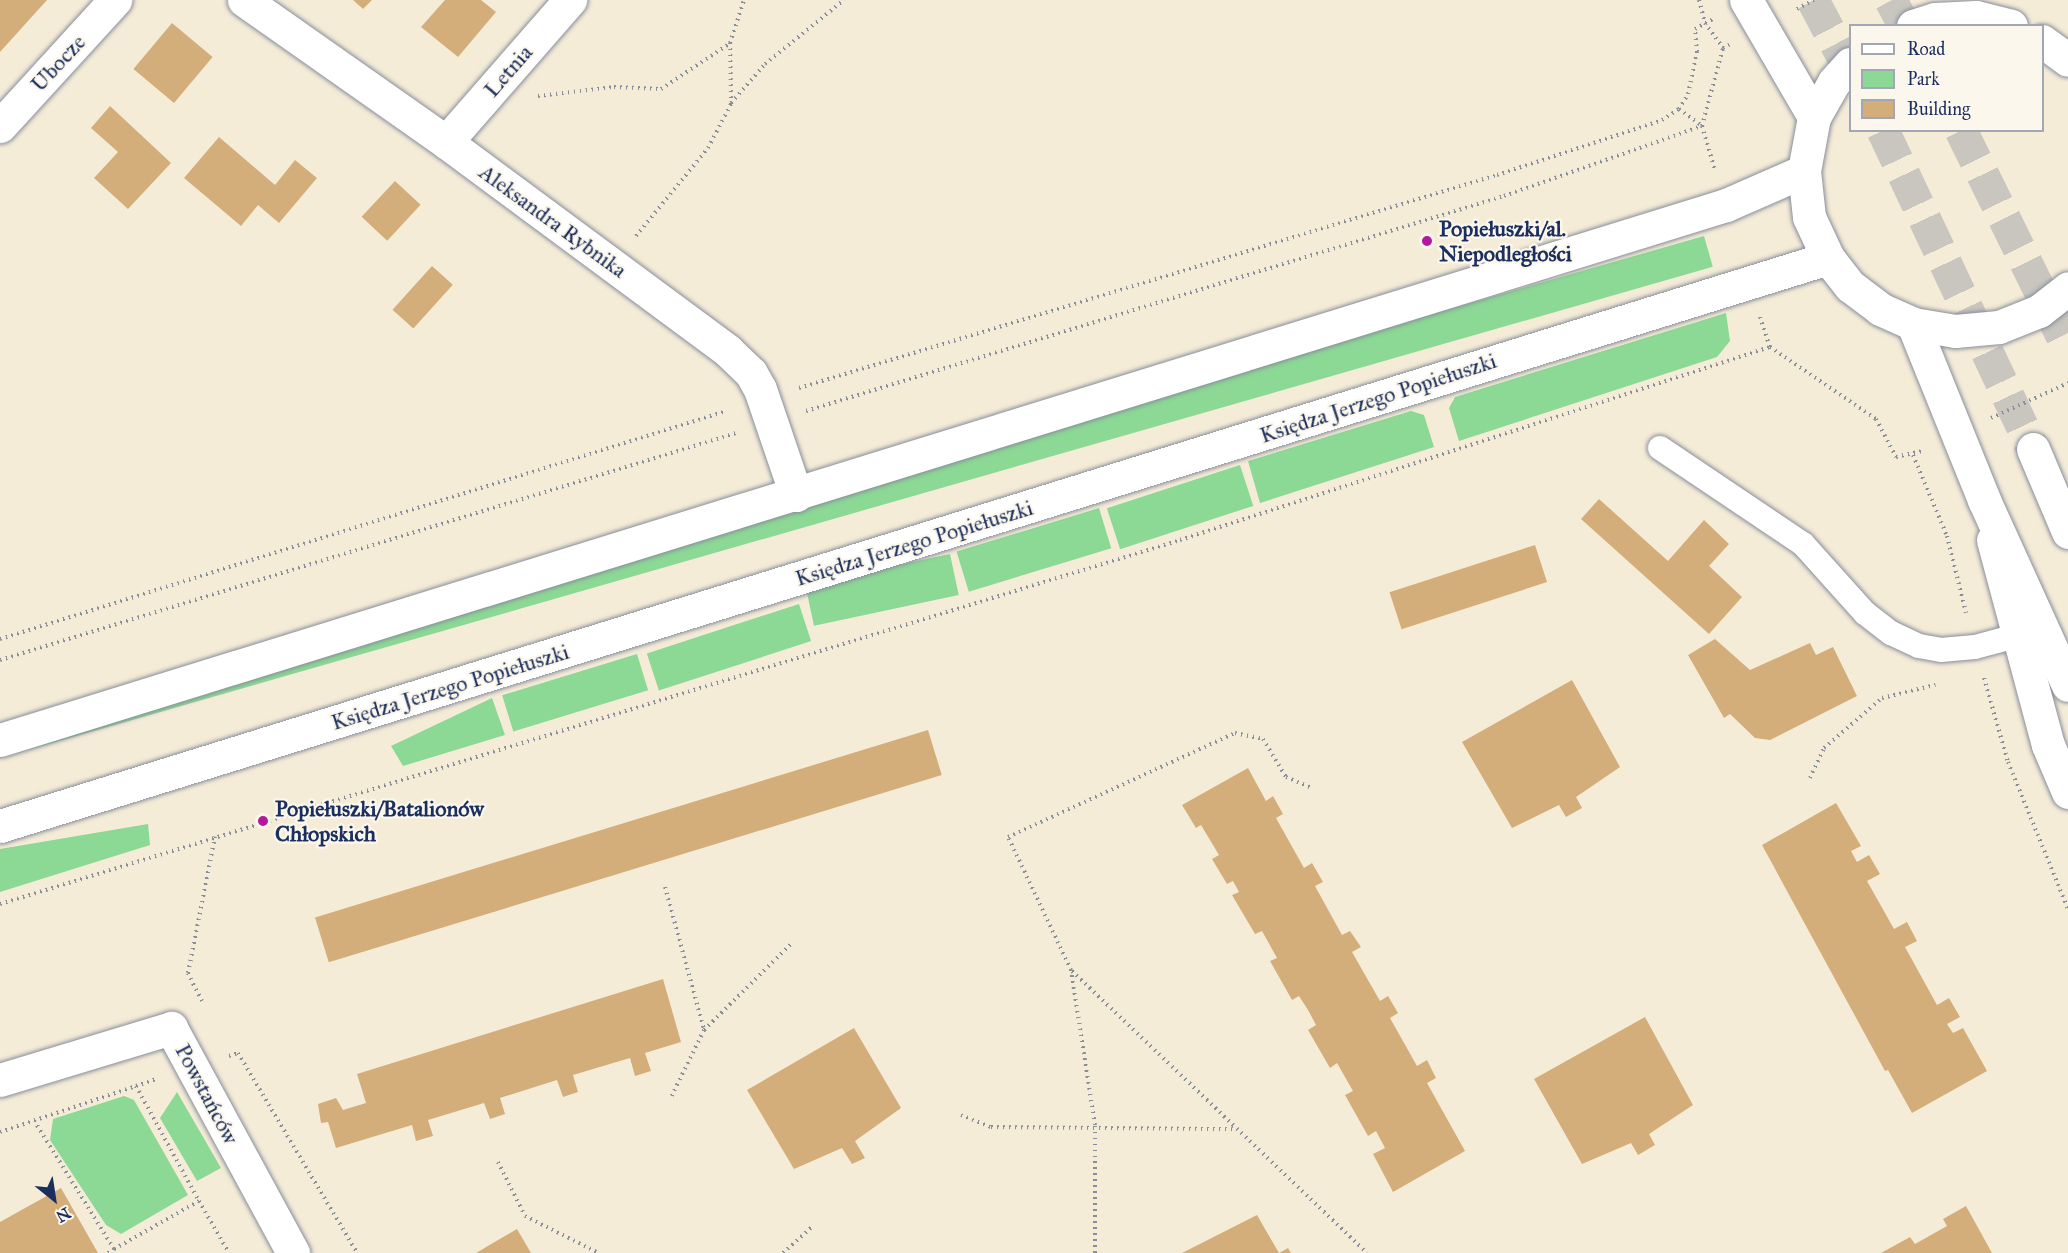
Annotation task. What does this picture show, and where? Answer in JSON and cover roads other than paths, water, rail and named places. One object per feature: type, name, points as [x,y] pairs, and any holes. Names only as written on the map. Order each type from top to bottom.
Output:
[{"type":"main road","name":"Ubocze","points":[[0,126],[115,0]]},
{"type":"main road","name":"Aleksandra Rybnika","points":[[244,0],[446,142],[728,350],[751,373],[768,410],[796,495]]},
{"type":"main road","name":"Letnia","points":[[446,142],[570,0]]},
{"type":"main road","points":[[1919,24],[1971,9],[2007,24]]},
{"type":"main road","points":[[1751,10],[1814,117]]},
{"type":"main road","points":[[2044,42],[2068,60]]},
{"type":"main road","points":[[1849,66],[1834,81],[1814,117],[1804,171],[1809,217],[1828,258],[1850,286],[1880,309],[1913,324],[1956,331],[1999,327],[2039,311],[2068,288]]},
{"type":"main road","points":[[0,740],[796,495],[1433,293],[1726,205],[1804,171]]},
{"type":"main road","name":"Księdza Jerzego Popiełuszki","points":[[0,826],[1828,258]]},
{"type":"main road","points":[[1913,324],[1984,500],[2068,685]]},
{"type":"main road","points":[[2034,449],[2068,532]]},
{"type":"main road","points":[[1984,500],[2016,636],[2048,745],[2068,792]]},
{"type":"main road","name":"Powstańców","points":[[0,1080],[171,1028],[293,1253]]},
{"type":"lane","points":[[1660,448],[1803,544],[1865,613],[1891,633],[1919,646],[1941,650],[1975,647],[2016,636]]},
{"type":"tunnel","points":[[1813,0],[1849,68]]},
{"type":"tunnel","points":[[1891,0],[1904,24]]},
{"type":"tunnel","points":[[1884,132],[2033,449]]},
{"type":"tunnel","points":[[1962,132],[2068,347]]},
{"type":"place","name":"Popiełuszki/al. Niepodległości","points":[[1427,241]]},
{"type":"place","name":"Popiełuszki/Batalionów Chłopskich","points":[[263,821]]}]
